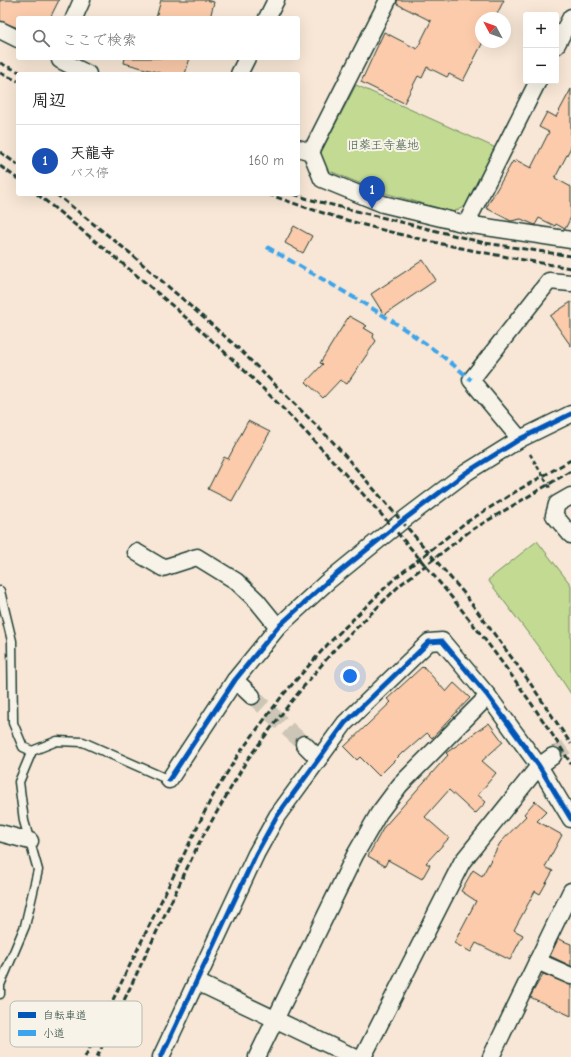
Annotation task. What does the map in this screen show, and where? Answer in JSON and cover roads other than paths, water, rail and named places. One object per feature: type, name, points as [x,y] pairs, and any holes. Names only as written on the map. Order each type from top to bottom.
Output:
[{"type":"street","points":[[75,16],[82,0]]},
{"type":"street","points":[[268,16],[276,0]]},
{"type":"street","points":[[388,0],[305,150],[322,179],[382,204],[466,224],[571,240]]},
{"type":"street","points":[[559,40],[571,17]]},
{"type":"street","points":[[0,30],[16,38]]},
{"type":"street","points":[[61,60],[84,72]]},
{"type":"street","points":[[240,72],[246,60]]},
{"type":"street","points":[[466,224],[536,84]]},
{"type":"street","points":[[520,439],[472,380],[549,281],[571,283]]},
{"type":"street","points":[[169,780],[235,680],[278,627],[327,582],[402,521],[467,472],[520,439],[571,414]]},
{"type":"street","points":[[571,496],[557,504],[554,515],[571,535]]},
{"type":"street","points":[[136,552],[163,568],[197,557],[236,581],[257,601],[278,627]]},
{"type":"street","points":[[161,1057],[256,854],[278,816],[318,758],[345,723],[430,642],[442,641],[488,696],[539,766],[571,819]]},
{"type":"street","points":[[235,680],[252,696]]},
{"type":"street","points":[[257,1057],[355,855],[379,813],[400,785],[488,696]]},
{"type":"street","points":[[304,744],[318,758]]},
{"type":"street","points":[[363,1057],[462,862],[539,766],[554,756]]},
{"type":"street","points":[[0,833],[30,841]]},
{"type":"street","points":[[491,1057],[571,891]]},
{"type":"street","points":[[537,961],[571,976]]},
{"type":"street","points":[[197,982],[354,1057]]},
{"type":"lane","points":[[0,591],[12,641],[13,723],[23,747],[32,750],[57,741],[83,742],[169,780]]},
{"type":"lane","points":[[0,994],[0,985],[24,926],[38,870],[24,821],[19,782],[32,750]]},
{"type":"tunnel","points":[[252,696],[304,744]]},
{"type":"tunnel","points":[[553,756],[571,743]]},
{"type":"railway","points":[[0,63],[20,72]]},
{"type":"railway","points":[[0,73],[16,80]]},
{"type":"railway","points":[[0,152],[16,164]]},
{"type":"railway","points":[[0,166],[16,178]]},
{"type":"railway","points":[[39,196],[135,274],[207,336],[264,390],[346,475],[446,590],[499,658],[548,728],[571,764]]},
{"type":"railway","points":[[59,196],[130,253],[237,347],[333,442],[463,592],[526,677],[571,744]]},
{"type":"railway","points":[[274,196],[342,219],[380,229],[456,247],[571,268]]},
{"type":"railway","points":[[300,196],[485,243],[571,256]]},
{"type":"railway","points":[[112,1001],[211,799],[238,755],[282,696],[328,644],[394,579],[465,523],[571,460]]},
{"type":"railway","points":[[124,1001],[199,843],[247,760],[290,703],[334,650],[400,585],[470,531],[571,471]]},
{"type":"railway","points":[[85,1057],[90,1047]]},
{"type":"railway","points":[[97,1057],[102,1047]]},
{"type":"place","name":"天龍寺","points":[[372,209]]},
{"type":"park label","name":"旧薬王寺墓地","points":[[383,145]]}]
